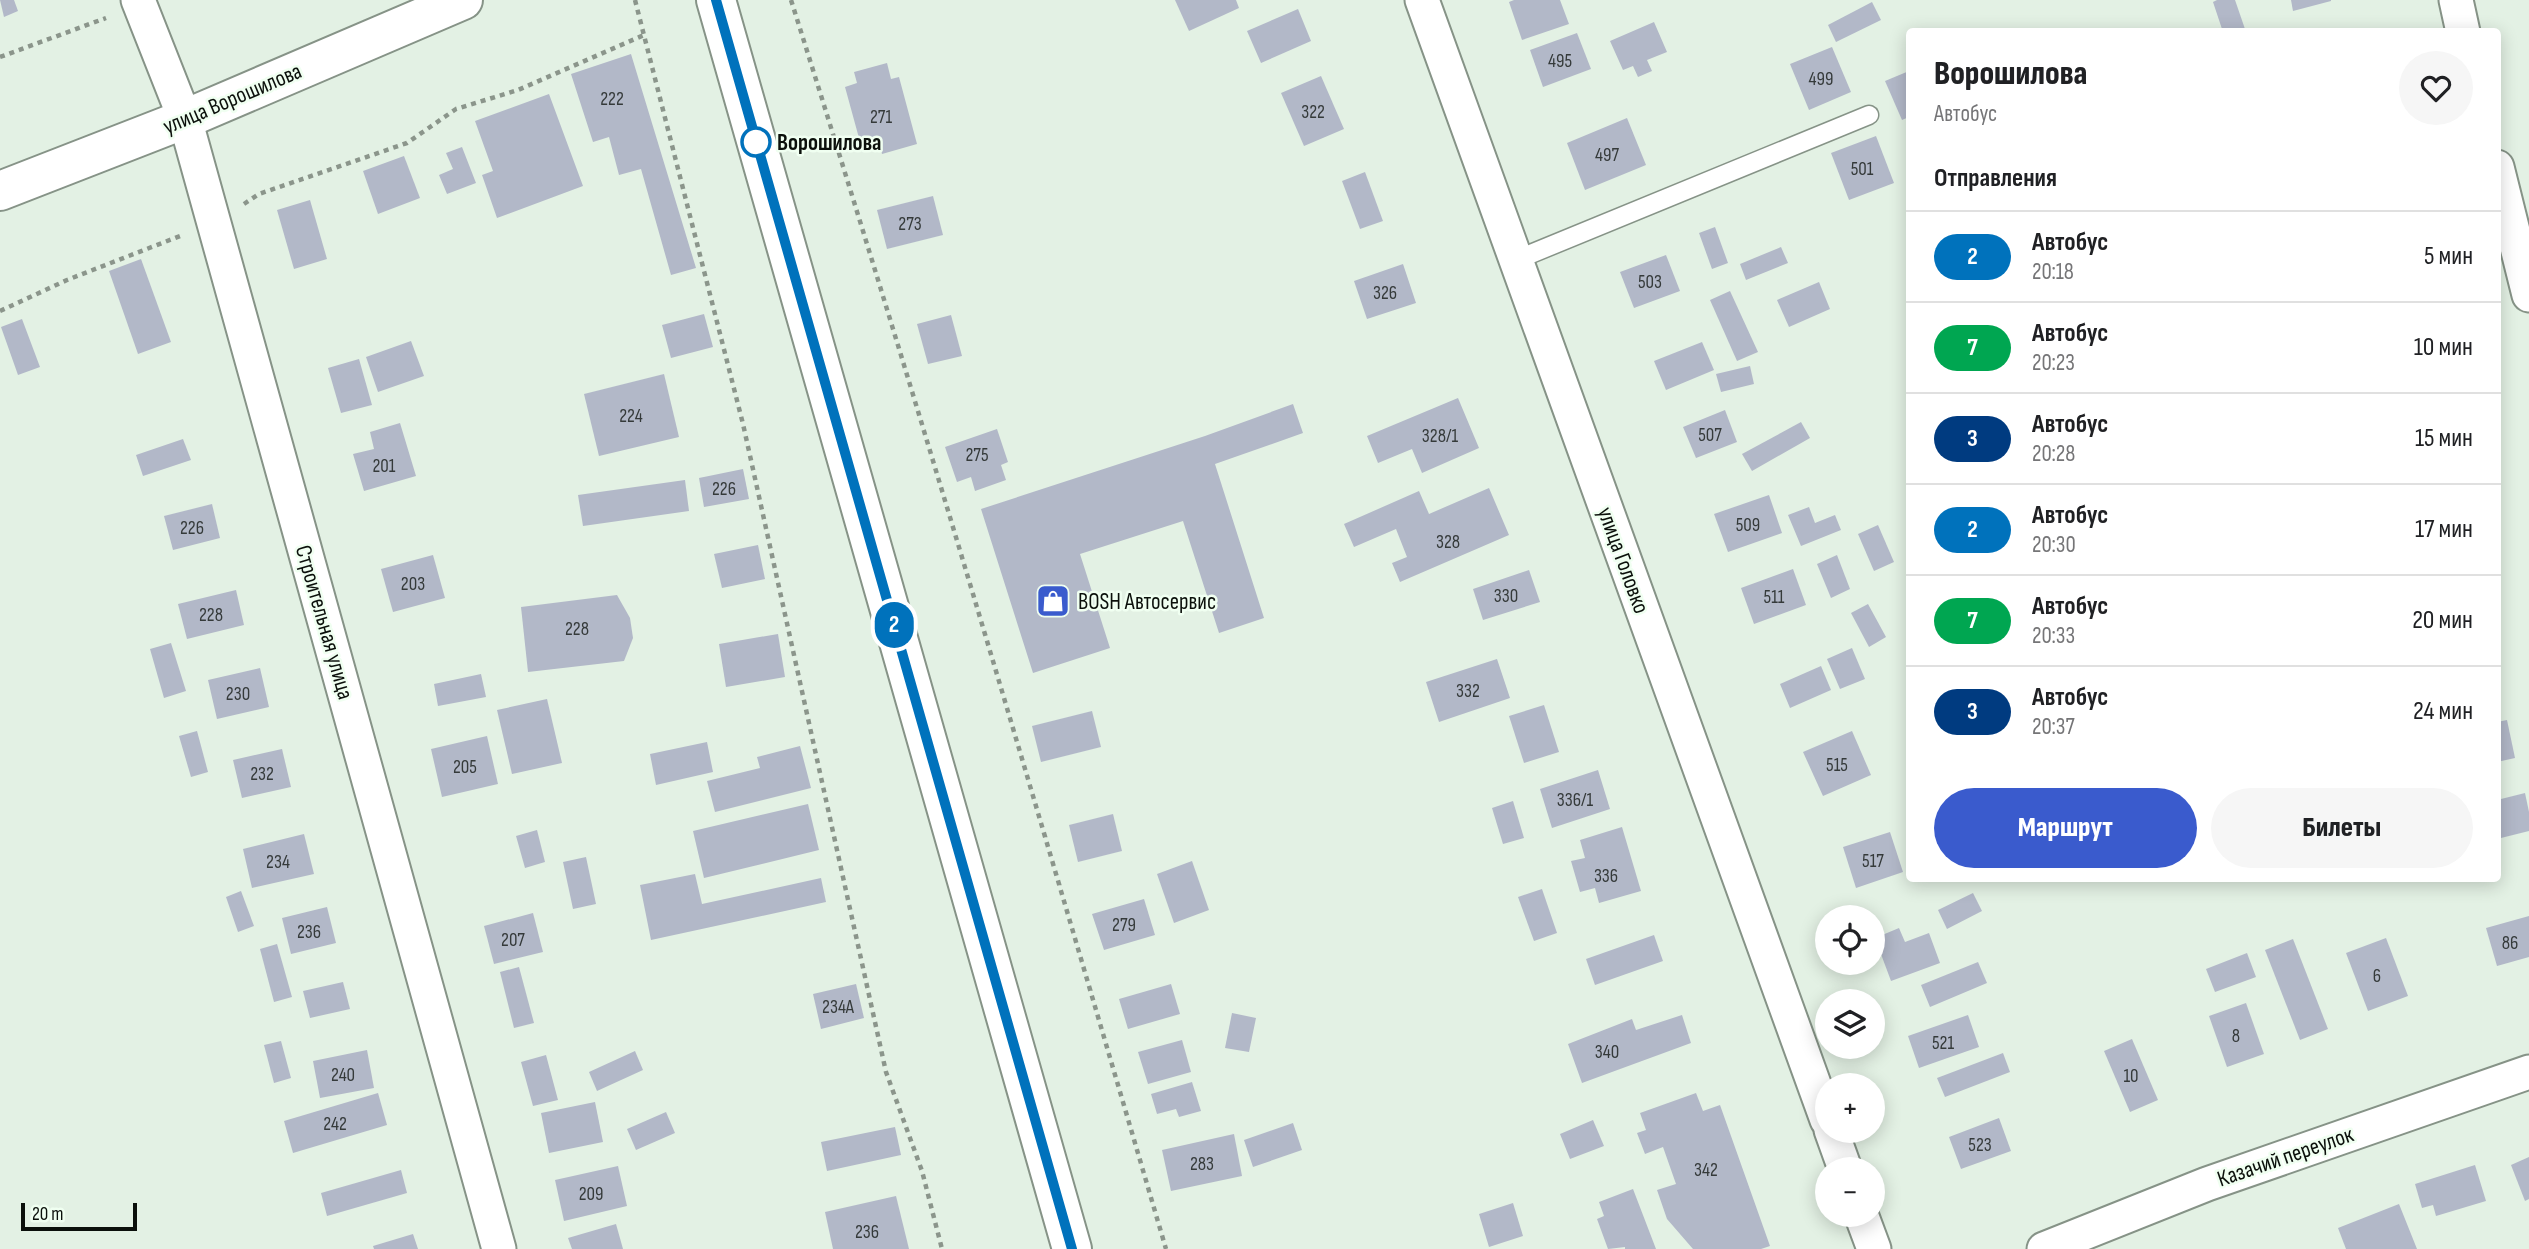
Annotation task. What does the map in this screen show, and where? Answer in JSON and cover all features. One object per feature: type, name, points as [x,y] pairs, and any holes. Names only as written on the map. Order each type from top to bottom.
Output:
[{"type":"main road","name":"улица Ворошилова","points":[[0,191],[186,119],[463,0]]},
{"type":"main road","points":[[716,0],[1072,1249]]},
{"type":"street","name":"улица Головко","points":[[1422,0],[1815,1087]]},
{"type":"street","points":[[2456,0],[2462,28]]},
{"type":"street","name":"Строительная улица","points":[[139,3],[186,119],[499,1249]]},
{"type":"street","points":[[2501,183],[2529,295]]},
{"type":"street","name":"Казачий переулок","points":[[2045,1249],[2207,1184],[2529,1072]]},
{"type":"street","points":[[1866,1227],[1874,1249]]},
{"type":"lane","points":[[1516,260],[1869,116]]},
{"type":"path","points":[[635,0],[743,424],[886,1072],[922,1171],[942,1249]]},
{"type":"path","points":[[791,0],[875,265],[990,647],[1166,1249]]},
{"type":"path","points":[[0,57],[139,3]]},
{"type":"path","points":[[0,311],[67,280],[214,222],[259,194],[407,143],[456,109],[518,90],[644,35]]},
{"type":"building","points":[[0,0],[14,0],[18,11],[4,17]]},
{"type":"building","points":[[1175,0],[1236,0],[1239,8],[1189,31]]},
{"type":"building","points":[[1560,0],[1569,24],[1522,40],[1509,2]]},
{"type":"building","points":[[2235,0],[2245,28],[2222,28],[2213,2]]},
{"type":"building","points":[[2291,0],[2331,0],[2331,1],[2293,11]]},
{"type":"building","points":[[1872,2],[1881,20],[1836,42],[1828,25]]},
{"type":"building","points":[[1298,9],[1311,41],[1261,63],[1247,31]]},
{"type":"building","points":[[1654,22],[1667,52],[1647,60],[1652,71],[1638,77],[1633,66],[1623,70],[1610,41]]},
{"type":"building","points":[[1577,33],[1591,69],[1543,87],[1530,50]]},
{"type":"building","points":[[1832,47],[1851,92],[1809,110],[1790,64]]},
{"type":"building","points":[[631,54],[696,268],[671,275],[641,169],[619,175],[609,137],[593,142],[571,74]]},
{"type":"building","points":[[887,63],[891,79],[899,77],[917,144],[882,154],[880,144],[862,149],[845,87],[857,83],[854,72]]},
{"type":"building","points":[[1906,72],[1906,118],[1902,120],[1885,81]]},
{"type":"building","points":[[1321,76],[1344,129],[1304,146],[1281,93]]},
{"type":"building","points":[[549,94],[583,186],[497,218],[482,175],[493,171],[475,121]]},
{"type":"building","points":[[1627,118],[1646,165],[1585,190],[1567,143]]},
{"type":"building","points":[[1876,136],[1894,183],[1849,200],[1831,153]]},
{"type":"building","points":[[462,147],[476,183],[447,194],[439,175],[453,169],[446,153]]},
{"type":"building","points":[[404,156],[420,198],[378,214],[363,171]]},
{"type":"building","points":[[1365,172],[1383,221],[1360,229],[1342,181]]},
{"type":"building","points":[[933,196],[943,235],[887,249],[877,210]]},
{"type":"building","points":[[310,200],[327,259],[294,269],[277,210]]},
{"type":"building","points":[[1715,227],[1728,263],[1712,269],[1699,233]]},
{"type":"building","points":[[1781,247],[1788,263],[1746,280],[1740,264]]},
{"type":"building","points":[[1666,255],[1680,291],[1634,308],[1620,272]]},
{"type":"building","points":[[141,259],[171,342],[138,354],[109,271]]},
{"type":"building","points":[[1403,264],[1416,303],[1367,319],[1354,281]]},
{"type":"building","points":[[1819,282],[1830,309],[1789,327],[1777,300]]},
{"type":"building","points":[[1730,291],[1758,352],[1737,361],[1710,300]]},
{"type":"building","points":[[704,314],[713,347],[671,358],[662,325]]},
{"type":"building","points":[[951,315],[962,356],[928,364],[917,324]]},
{"type":"building","points":[[22,319],[40,367],[18,375],[1,327]]},
{"type":"building","points":[[411,341],[424,376],[378,392],[366,357]]},
{"type":"building","points":[[1702,342],[1714,370],[1666,390],[1654,361]]},
{"type":"building","points":[[359,359],[372,405],[341,413],[328,368]]},
{"type":"building","points":[[1750,366],[1754,384],[1721,392],[1716,374]]},
{"type":"building","points":[[664,374],[679,437],[599,456],[584,394]]},
{"type":"building","points":[[1458,398],[1479,448],[1422,473],[1412,449],[1378,463],[1367,436]]},
{"type":"building","points":[[1293,404],[1303,433],[1215,464],[1264,618],[1219,633],[1183,521],[1080,554],[1110,648],[1033,673],[981,509],[1205,436]]},
{"type":"building","points":[[1725,410],[1737,442],[1696,458],[1683,427]]},
{"type":"building","points":[[1801,422],[1810,438],[1752,471],[1742,454]]},
{"type":"building","points":[[400,423],[416,476],[364,491],[353,454],[374,449],[370,432]]},
{"type":"building","points":[[997,429],[1008,462],[1001,465],[1006,480],[975,491],[971,477],[957,482],[945,447]]},
{"type":"building","points":[[183,439],[191,460],[143,476],[136,455]]},
{"type":"building","points":[[743,469],[749,499],[704,507],[699,478]]},
{"type":"building","points":[[685,480],[689,511],[583,526],[578,495]]},
{"type":"building","points":[[1489,488],[1509,535],[1400,582],[1392,563],[1407,557],[1396,529],[1354,547],[1344,524],[1419,491],[1429,514]]},
{"type":"building","points":[[1769,495],[1782,533],[1728,552],[1714,514]]},
{"type":"building","points":[[212,504],[220,538],[173,550],[164,516]]},
{"type":"building","points":[[1809,507],[1815,523],[1835,515],[1841,530],[1801,546],[1788,515]]},
{"type":"building","points":[[1878,525],[1894,562],[1874,571],[1858,534]]},
{"type":"building","points":[[758,545],[765,579],[722,588],[714,554]]},
{"type":"building","points":[[433,555],[445,598],[393,612],[381,569]]},
{"type":"building","points":[[1837,555],[1850,589],[1831,598],[1817,564]]},
{"type":"building","points":[[1793,569],[1806,605],[1754,624],[1741,588]]},
{"type":"building","points":[[1529,570],[1540,602],[1483,620],[1473,589]]},
{"type":"building","points":[[236,590],[244,625],[187,639],[178,604]]},
{"type":"building","points":[[617,595],[630,618],[633,638],[624,661],[528,672],[521,607]]},
{"type":"building","points":[[1868,604],[1886,637],[1869,647],[1851,613]]},
{"type":"building","points":[[778,634],[785,677],[726,687],[719,644]]},
{"type":"building","points":[[171,643],[186,691],[164,698],[150,649]]},
{"type":"building","points":[[1852,648],[1865,679],[1840,689],[1827,659]]},
{"type":"building","points":[[1497,659],[1510,698],[1439,722],[1426,682]]},
{"type":"building","points":[[1821,666],[1831,690],[1790,708],[1780,684]]},
{"type":"building","points":[[260,668],[269,707],[217,719],[208,680]]},
{"type":"building","points":[[481,674],[486,697],[438,706],[434,684]]},
{"type":"building","points":[[547,699],[562,763],[512,774],[497,710]]},
{"type":"building","points":[[1544,705],[1559,752],[1524,763],[1509,716]]},
{"type":"building","points":[[1092,711],[1101,747],[1041,762],[1032,726]]},
{"type":"building","points":[[2507,720],[2515,758],[2501,761],[2501,721]]},
{"type":"building","points":[[197,731],[208,772],[191,777],[179,736]]},
{"type":"building","points":[[1852,731],[1871,775],[1823,796],[1803,752]]},
{"type":"building","points":[[487,736],[498,784],[442,797],[431,749]]},
{"type":"building","points":[[707,742],[713,772],[656,785],[650,754]]},
{"type":"building","points":[[800,746],[811,788],[715,812],[707,781],[760,768],[757,757]]},
{"type":"building","points":[[282,749],[291,787],[242,798],[233,760]]},
{"type":"building","points":[[1598,770],[1610,809],[1552,828],[1540,789]]},
{"type":"building","points":[[2525,793],[2529,831],[2501,838],[2501,799]]},
{"type":"building","points":[[1513,801],[1524,838],[1503,844],[1492,808]]},
{"type":"building","points":[[808,804],[819,850],[704,878],[693,831]]},
{"type":"building","points":[[1113,814],[1122,851],[1078,862],[1069,825]]},
{"type":"building","points":[[1622,827],[1641,891],[1599,903],[1595,888],[1580,892],[1571,861],[1585,858],[1580,840]]},
{"type":"building","points":[[537,830],[545,862],[525,868],[516,836]]},
{"type":"building","points":[[1890,832],[1903,872],[1856,888],[1843,847]]},
{"type":"building","points":[[304,834],[314,874],[252,888],[243,849]]},
{"type":"building","points":[[586,857],[596,904],[573,909],[563,862]]},
{"type":"building","points":[[1192,861],[1209,910],[1174,923],[1157,874]]},
{"type":"building","points":[[695,874],[702,904],[821,878],[826,902],[651,940],[640,885]]},
{"type":"building","points":[[1542,889],[1557,933],[1534,941],[1518,897]]},
{"type":"building","points":[[241,891],[254,926],[238,932],[226,897]]},
{"type":"building","points":[[1973,893],[1982,911],[1947,929],[1938,910]]},
{"type":"building","points":[[1144,899],[1155,935],[1104,950],[1092,914]]},
{"type":"building","points":[[327,907],[336,943],[291,954],[282,918]]},
{"type":"building","points":[[533,913],[543,952],[494,964],[484,926]]},
{"type":"building","points":[[2529,916],[2529,957],[2497,966],[2486,928]]},
{"type":"building","points":[[1899,928],[1905,942],[1929,933],[1940,963],[1891,981],[1885,965],[1885,934]]},
{"type":"building","points":[[1654,935],[1663,961],[1595,985],[1586,959]]},
{"type":"building","points":[[2386,938],[2408,996],[2368,1011],[2346,953]]},
{"type":"building","points":[[2293,939],[2328,1029],[2300,1040],[2265,950]]},
{"type":"building","points":[[277,944],[292,997],[274,1002],[260,949]]},
{"type":"building","points":[[2247,953],[2256,977],[2215,992],[2206,969]]},
{"type":"building","points":[[1978,962],[1987,983],[1930,1007],[1921,985]]},
{"type":"building","points":[[519,967],[534,1023],[514,1028],[500,972]]},
{"type":"building","points":[[343,982],[350,1009],[310,1018],[303,991]]},
{"type":"building","points":[[856,984],[864,1018],[821,1029],[813,994]]},
{"type":"building","points":[[1171,984],[1180,1014],[1128,1029],[1119,999]]},
{"type":"building","points":[[2246,1003],[2264,1054],[2227,1067],[2209,1016]]},
{"type":"building","points":[[1232,1013],[1256,1018],[1249,1052],[1225,1048]]},
{"type":"building","points":[[1682,1015],[1691,1043],[1582,1083],[1568,1044],[1632,1019],[1636,1030]]},
{"type":"building","points":[[1968,1015],[1979,1047],[1919,1068],[1908,1036]]},
{"type":"building","points":[[2132,1039],[2158,1100],[2130,1112],[2104,1051]]},
{"type":"building","points":[[1182,1040],[1191,1072],[1148,1084],[1138,1052]]},
{"type":"building","points":[[281,1041],[291,1078],[274,1083],[264,1045]]},
{"type":"building","points":[[367,1050],[374,1088],[320,1098],[313,1061]]},
{"type":"building","points":[[635,1051],[643,1070],[597,1091],[589,1072]]},
{"type":"building","points":[[2003,1053],[2010,1072],[1945,1097],[1937,1078]]},
{"type":"building","points":[[546,1055],[558,1100],[533,1106],[521,1062]]},
{"type":"building","points":[[1192,1082],[1201,1111],[1179,1117],[1176,1109],[1157,1114],[1151,1094]]},
{"type":"building","points":[[378,1093],[387,1125],[293,1153],[284,1121]]},
{"type":"building","points":[[1696,1093],[1703,1111],[1720,1105],[1770,1246],[1761,1249],[1693,1249],[1667,1219],[1657,1190],[1676,1184],[1663,1147],[1645,1154],[1637,1133],[1646,1130],[1640,1113]]},
{"type":"building","points":[[595,1102],[603,1142],[549,1153],[541,1113]]},
{"type":"building","points":[[666,1112],[675,1133],[636,1150],[627,1129]]},
{"type":"building","points":[[1999,1118],[2011,1151],[1961,1169],[1949,1137]]},
{"type":"building","points":[[1593,1120],[1604,1146],[1570,1159],[1560,1134]]},
{"type":"building","points":[[1293,1123],[1302,1150],[1253,1167],[1244,1140]]},
{"type":"building","points":[[895,1127],[901,1155],[827,1171],[821,1142]]},
{"type":"building","points":[[1234,1134],[1242,1176],[1171,1191],[1162,1150]]},
{"type":"building","points":[[2529,1157],[2529,1199],[2525,1201],[2511,1165]]},
{"type":"building","points":[[2475,1165],[2486,1201],[2436,1216],[2433,1205],[2422,1208],[2415,1184]]},
{"type":"building","points":[[618,1166],[627,1206],[564,1221],[555,1180]]},
{"type":"building","points":[[401,1170],[407,1193],[327,1216],[321,1193]]},
{"type":"building","points":[[1633,1189],[1656,1249],[1608,1249],[1597,1219],[1604,1216],[1599,1202]]},
{"type":"building","points":[[896,1196],[909,1249],[833,1249],[825,1212]]},
{"type":"building","points":[[1513,1203],[1523,1236],[1489,1247],[1479,1214]]},
{"type":"building","points":[[2399,1204],[2417,1249],[2346,1249],[2338,1228]]},
{"type":"building","points":[[616,1224],[623,1249],[572,1249],[568,1238]]},
{"type":"building","points":[[413,1234],[418,1249],[374,1249],[373,1246]]},
{"type":"bus line","name":"2","points":[[716,0],[1072,1249]]},
{"type":"place","name":"Ворошилова","points":[[756,142]]},
{"type":"place","name":"BOSH Автосервис","points":[[1053,601]]}]
